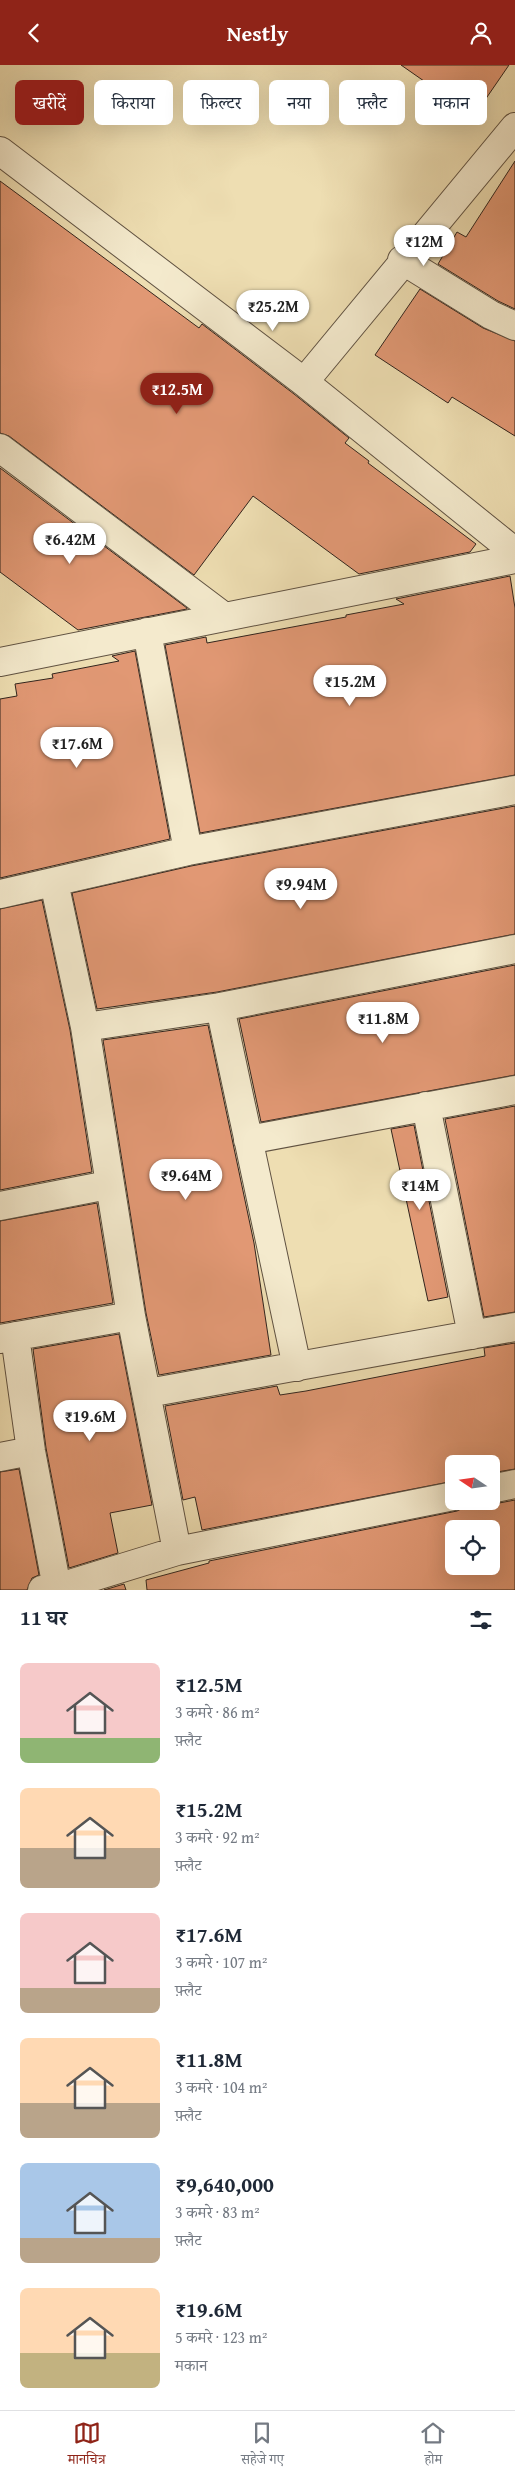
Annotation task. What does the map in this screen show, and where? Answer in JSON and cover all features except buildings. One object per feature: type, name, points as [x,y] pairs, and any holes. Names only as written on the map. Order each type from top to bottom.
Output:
[{"type":"street","points":[[304,382],[402,260],[515,127]]},
{"type":"street","points":[[0,151],[304,382],[515,552]]},
{"type":"street","points":[[402,260],[491,315],[515,326]]},
{"type":"street","points":[[0,448],[223,616]]},
{"type":"street","points":[[0,662],[515,559]]},
{"type":"street","points":[[147,632],[188,851]]},
{"type":"street","points":[[0,894],[188,851],[515,790]]},
{"type":"street","points":[[54,882],[85,1027],[108,1185],[177,1551]]},
{"type":"street","points":[[85,1027],[220,1007],[515,949]]},
{"type":"street","points":[[220,1007],[297,1367]]},
{"type":"street","points":[[248,1141],[515,1090]]},
{"type":"street","points":[[426,1106],[472,1335]]},
{"type":"street","points":[[0,1206],[108,1185]]},
{"type":"street","points":[[131,1315],[8,1338],[31,1451],[50,1589],[177,1551],[445,1498]]},
{"type":"street","points":[[148,1393],[515,1327]]},
{"type":"street","points":[[0,1457],[31,1451]]},
{"type":"street","points":[[500,1488],[515,1485]]}]
